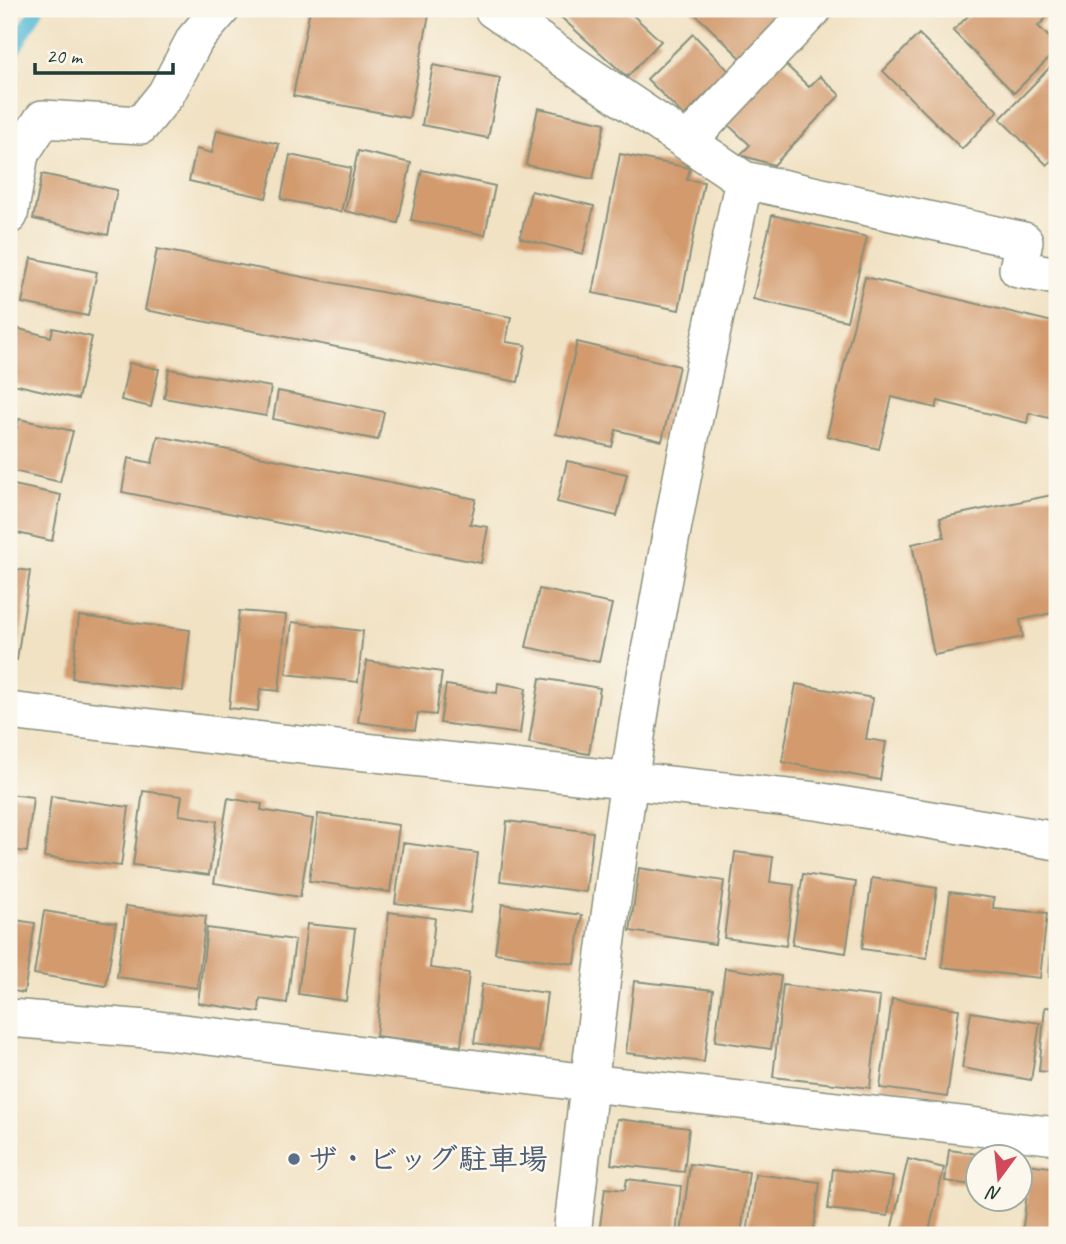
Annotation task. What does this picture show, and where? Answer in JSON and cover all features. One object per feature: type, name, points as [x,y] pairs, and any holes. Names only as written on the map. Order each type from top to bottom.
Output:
[{"type":"street","points":[[9,215],[20,154],[43,120],[141,125],[166,94],[195,39],[221,9]]},
{"type":"street","points":[[493,9],[744,180],[1024,241],[1018,269],[1057,276]]},
{"type":"street","points":[[688,141],[813,9]]},
{"type":"street","points":[[572,1235],[629,781],[675,510],[744,180]]},
{"type":"street","points":[[9,711],[816,801],[1057,841]]},
{"type":"street","points":[[9,1018],[159,1030],[589,1083],[1057,1136]]},
{"type":"building","points":[[310,9],[399,9],[429,15],[409,118],[293,96]]},
{"type":"building","points":[[552,9],[626,9],[661,41],[627,77]]},
{"type":"building","points":[[690,9],[777,9],[785,17],[743,60]]},
{"type":"building","points":[[975,9],[1045,9],[1050,14],[1038,26],[1057,45],[1057,50],[1014,93],[953,31]]},
{"type":"building","points":[[693,34],[729,71],[684,116],[647,79]]},
{"type":"building","points":[[919,34],[998,111],[962,149],[883,71]]},
{"type":"building","points":[[781,60],[809,87],[820,76],[840,95],[774,165],[740,155],[750,145],[724,121]]},
{"type":"building","points":[[1053,64],[1057,68],[1057,155],[1047,165],[1000,119]]},
{"type":"building","points":[[433,65],[500,78],[488,138],[422,125]]},
{"type":"building","points":[[538,108],[605,123],[593,179],[526,165]]},
{"type":"building","points":[[217,130],[279,144],[266,198],[189,181],[196,149],[212,153]]},
{"type":"building","points":[[358,151],[411,163],[398,223],[345,211]]},
{"type":"building","points":[[620,154],[690,168],[687,180],[704,182],[679,310],[593,293]]},
{"type":"building","points":[[290,155],[351,168],[341,212],[281,199]]},
{"type":"building","points":[[422,170],[495,186],[485,235],[411,220]]},
{"type":"building","points":[[42,174],[117,190],[108,235],[33,219]]},
{"type":"building","points":[[531,191],[594,206],[583,254],[520,238]]},
{"type":"building","points":[[772,215],[867,237],[847,321],[753,299]]},
{"type":"building","points":[[157,249],[511,317],[506,342],[526,345],[518,382],[145,310]]},
{"type":"building","points":[[31,258],[97,272],[88,316],[22,303]]},
{"type":"building","points":[[865,277],[1057,323],[1057,420],[1029,413],[1027,423],[938,401],[936,408],[892,397],[879,449],[827,436]]},
{"type":"building","points":[[53,328],[92,337],[78,399],[9,383],[19,329],[51,337]]},
{"type":"building","points":[[577,342],[679,366],[662,441],[616,430],[612,447],[556,434]]},
{"type":"building","points":[[129,363],[159,369],[151,407],[121,400]]},
{"type":"building","points":[[169,369],[271,387],[266,416],[164,398]]},
{"type":"building","points":[[278,391],[384,412],[378,440],[273,419]]},
{"type":"building","points":[[19,419],[73,431],[60,482],[9,470],[9,426],[17,428]]},
{"type":"building","points":[[158,436],[476,499],[470,524],[488,527],[481,563],[122,492],[128,458],[152,463]]},
{"type":"building","points":[[567,461],[627,474],[617,516],[557,502]]},
{"type":"building","points":[[9,484],[61,495],[52,541],[9,531]]},
{"type":"building","points":[[1057,494],[1057,612],[1020,620],[1023,637],[934,655],[912,544],[944,537],[940,518]]},
{"type":"building","points":[[9,568],[30,571],[17,660],[9,659]]},
{"type":"building","points":[[539,589],[612,604],[599,662],[526,647]]},
{"type":"building","points":[[239,611],[286,615],[279,691],[260,689],[258,711],[229,708]]},
{"type":"building","points":[[79,616],[190,630],[183,691],[72,678]]},
{"type":"building","points":[[292,622],[363,631],[358,682],[286,674]]},
{"type":"building","points":[[367,661],[442,672],[436,715],[418,713],[415,730],[358,722]]},
{"type":"building","points":[[540,678],[600,688],[589,754],[529,743]]},
{"type":"building","points":[[498,683],[526,688],[520,734],[440,723],[446,685],[497,693]]},
{"type":"building","points":[[796,684],[873,698],[866,739],[886,742],[880,780],[782,762]]},
{"type":"building","points":[[143,791],[182,796],[179,815],[217,821],[209,875],[133,865]]},
{"type":"building","points":[[9,794],[33,797],[27,852],[9,850]]},
{"type":"building","points":[[51,796],[129,807],[121,866],[44,857]]},
{"type":"building","points":[[228,798],[262,804],[261,810],[313,819],[300,897],[214,883]]},
{"type":"building","points":[[318,814],[399,825],[390,892],[309,881]]},
{"type":"building","points":[[507,821],[593,832],[586,892],[500,881]]},
{"type":"building","points":[[403,843],[478,853],[470,913],[395,903]]},
{"type":"building","points":[[735,852],[773,857],[770,882],[794,885],[786,946],[724,938]]},
{"type":"building","points":[[639,868],[724,881],[715,944],[630,931]]},
{"type":"building","points":[[803,874],[856,882],[846,953],[792,945]]},
{"type":"building","points":[[872,878],[937,888],[927,958],[862,949]]},
{"type":"building","points":[[950,892],[994,898],[993,908],[1047,913],[1040,978],[942,967]]},
{"type":"building","points":[[502,904],[582,915],[575,964],[495,953]]},
{"type":"building","points":[[126,906],[206,916],[197,988],[117,977]]},
{"type":"building","points":[[44,911],[116,923],[106,986],[34,974]]},
{"type":"building","points":[[389,912],[435,918],[430,968],[469,973],[461,1046],[376,1036]]},
{"type":"building","points":[[1054,917],[1057,917],[1057,978],[1049,977]]},
{"type":"building","points":[[9,919],[35,923],[24,993],[9,990]]},
{"type":"building","points":[[307,924],[355,929],[346,1001],[298,994]]},
{"type":"building","points":[[207,928],[295,940],[287,1003],[260,999],[259,1012],[198,1003]]},
{"type":"building","points":[[725,968],[781,976],[771,1049],[715,1041]]},
{"type":"building","points":[[634,981],[713,990],[704,1062],[626,1053]]},
{"type":"building","points":[[482,984],[547,993],[539,1052],[474,1043]]},
{"type":"building","points":[[783,985],[880,997],[870,1088],[773,1077]]},
{"type":"building","points":[[892,999],[959,1009],[947,1097],[880,1088]]},
{"type":"building","points":[[1045,1007],[1057,1008],[1057,1073],[1039,1071]]},
{"type":"building","points":[[971,1012],[1040,1023],[1031,1080],[962,1068]]},
{"type":"building","points":[[617,1119],[689,1128],[684,1172],[611,1164]]},
{"type":"building","points":[[949,1150],[964,1152],[964,1184],[945,1181]]},
{"type":"building","points":[[908,1159],[944,1168],[928,1235],[890,1235]]},
{"type":"building","points":[[690,1164],[749,1172],[741,1235],[681,1234]]},
{"type":"building","points":[[1034,1165],[1057,1168],[1056,1235],[1022,1235],[1025,1212],[1034,1212]]},
{"type":"building","points":[[833,1169],[893,1177],[888,1216],[828,1209]]},
{"type":"building","points":[[755,1174],[820,1182],[813,1235],[747,1235]]},
{"type":"building","points":[[627,1179],[681,1186],[676,1235],[599,1233],[605,1188],[625,1190]]},
{"type":"waterway","points":[[9,58],[37,9]]},
{"type":"place","name":"ザ・ビッグ駐車場","points":[[294,1159]]}]
